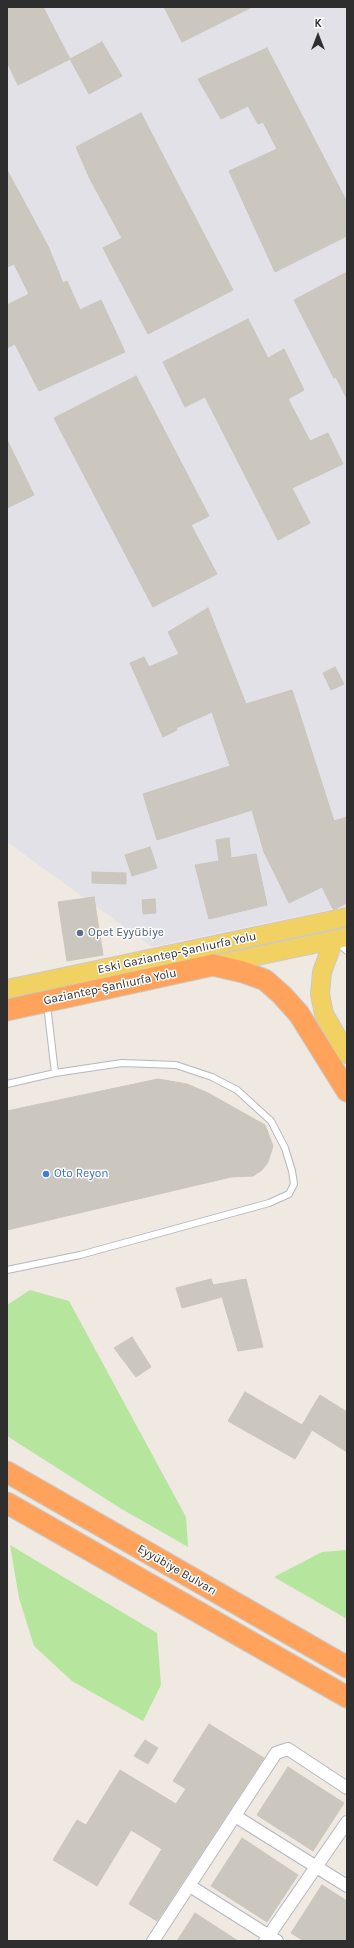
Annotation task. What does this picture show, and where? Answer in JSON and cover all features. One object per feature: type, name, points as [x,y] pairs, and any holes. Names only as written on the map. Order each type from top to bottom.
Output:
[{"type":"highway","name":"Gaziantep-Şanlıurfa Yolu","points":[[7,1010],[213,965]]},
{"type":"highway","points":[[213,965],[243,972],[265,980],[282,995],[299,1014],[347,1091]]},
{"type":"highway","name":"Eyyübiye Bulvarı","points":[[7,1472],[347,1667]]},
{"type":"highway","points":[[7,1503],[347,1697]]},
{"type":"main road","name":"Eski Gaziantep-Şanlıurfa Yolu","points":[[7,989],[347,917]]},
{"type":"main road","name":"Eski Gaziantep-Şanlıurfa Yolu","points":[[213,965],[343,943]]},
{"type":"main road","points":[[343,943],[322,972],[320,994],[324,1014],[347,1054]]},
{"type":"street","points":[[154,1941],[276,1753],[288,1749],[347,1788]]},
{"type":"street","points":[[235,1816],[347,1886]]},
{"type":"street","points":[[190,1886],[270,1939],[347,1822]]},
{"type":"lane","points":[[46,1001],[55,1073]]},
{"type":"lane","points":[[7,1084],[55,1073],[122,1063],[176,1065],[212,1077],[237,1090],[271,1120],[285,1148],[292,1171],[294,1184],[289,1194],[268,1204],[80,1255],[7,1270]]},
{"type":"shaded area","points":[[7,7],[347,7],[347,906],[152,947],[7,842]]},
{"type":"green space","points":[[30,1290],[69,1301],[186,1517],[188,1547],[120,1508],[7,1436],[7,1305]]},
{"type":"green space","points":[[10,1545],[157,1633],[161,1685],[143,1721],[72,1681],[34,1646],[19,1598]]},
{"type":"green space","points":[[347,1550],[347,1619],[274,1577],[322,1552]]},
{"type":"building","points":[[7,7],[43,7],[70,59],[18,85],[7,62]]},
{"type":"building","points":[[164,7],[252,7],[182,42]]},
{"type":"building","points":[[102,42],[122,76],[89,94],[70,59]]},
{"type":"building","points":[[267,48],[347,202],[347,236],[275,272],[229,171],[277,149],[263,122],[258,124],[248,106],[221,119],[198,79]]},
{"type":"building","points":[[141,113],[233,290],[148,334],[103,248],[122,238],[90,179],[76,147]]},
{"type":"building","points":[[7,170],[48,246],[63,283],[67,281],[80,310],[101,300],[125,352],[39,391],[15,344],[7,348],[7,305],[29,294],[14,264],[7,267]]},
{"type":"building","points":[[347,272],[347,399],[336,377],[334,378],[294,300]]},
{"type":"building","points":[[248,319],[268,358],[284,349],[304,390],[288,399],[310,441],[328,433],[343,464],[292,488],[310,523],[278,540],[205,397],[185,407],[163,362]]},
{"type":"building","points":[[136,376],[209,516],[191,525],[217,574],[153,607],[54,418]]},
{"type":"building","points":[[7,440],[34,495],[7,508]]},
{"type":"building","points":[[208,608],[246,704],[292,690],[334,821],[347,817],[347,903],[335,909],[333,909],[322,887],[289,903],[264,852],[252,810],[157,840],[143,794],[230,766],[212,712],[176,728],[177,730],[163,737],[130,663],[144,657],[149,667],[179,654],[168,632]]},
{"type":"building","points":[[335,667],[344,684],[331,690],[323,673]]},
{"type":"building","points":[[229,838],[231,858],[256,854],[267,905],[209,919],[195,865],[219,861],[216,840]]},
{"type":"building","points":[[150,847],[157,868],[132,876],[125,855]]},
{"type":"building","points":[[92,872],[126,873],[126,884],[92,883]]},
{"type":"building","points":[[94,897],[103,955],[67,961],[58,902]]},
{"type":"building","points":[[155,899],[156,913],[143,914],[142,900]]},
{"type":"building","points":[[158,1079],[187,1084],[208,1093],[265,1125],[273,1146],[268,1162],[262,1170],[253,1176],[231,1177],[7,1230],[7,1111]]},
{"type":"building","points":[[211,1279],[213,1285],[246,1279],[263,1347],[238,1351],[222,1297],[182,1308],[176,1288]]},
{"type":"building","points":[[132,1337],[151,1367],[136,1377],[114,1348]]},
{"type":"building","points":[[245,1392],[302,1425],[320,1395],[347,1412],[347,1452],[312,1430],[295,1459],[228,1421]]},
{"type":"building","points":[[209,1724],[264,1758],[157,1921],[129,1904],[162,1849],[131,1830],[97,1886],[53,1860],[77,1820],[86,1825],[120,1770],[176,1804],[186,1789],[173,1781]]},
{"type":"building","points":[[145,1740],[158,1748],[148,1764],[134,1756]]},
{"type":"building","points":[[288,1767],[344,1803],[313,1851],[257,1815]]},
{"type":"building","points":[[242,1838],[298,1875],[267,1922],[211,1886]]},
{"type":"building","points":[[322,1885],[347,1901],[347,1941],[304,1941],[291,1933]]},
{"type":"building","points":[[195,1913],[238,1941],[177,1941]]},
{"type":"place","name":"Opet Eyyübiye","points":[[80,933]]},
{"type":"place","name":"Oto Reyon","points":[[46,1174]]}]
